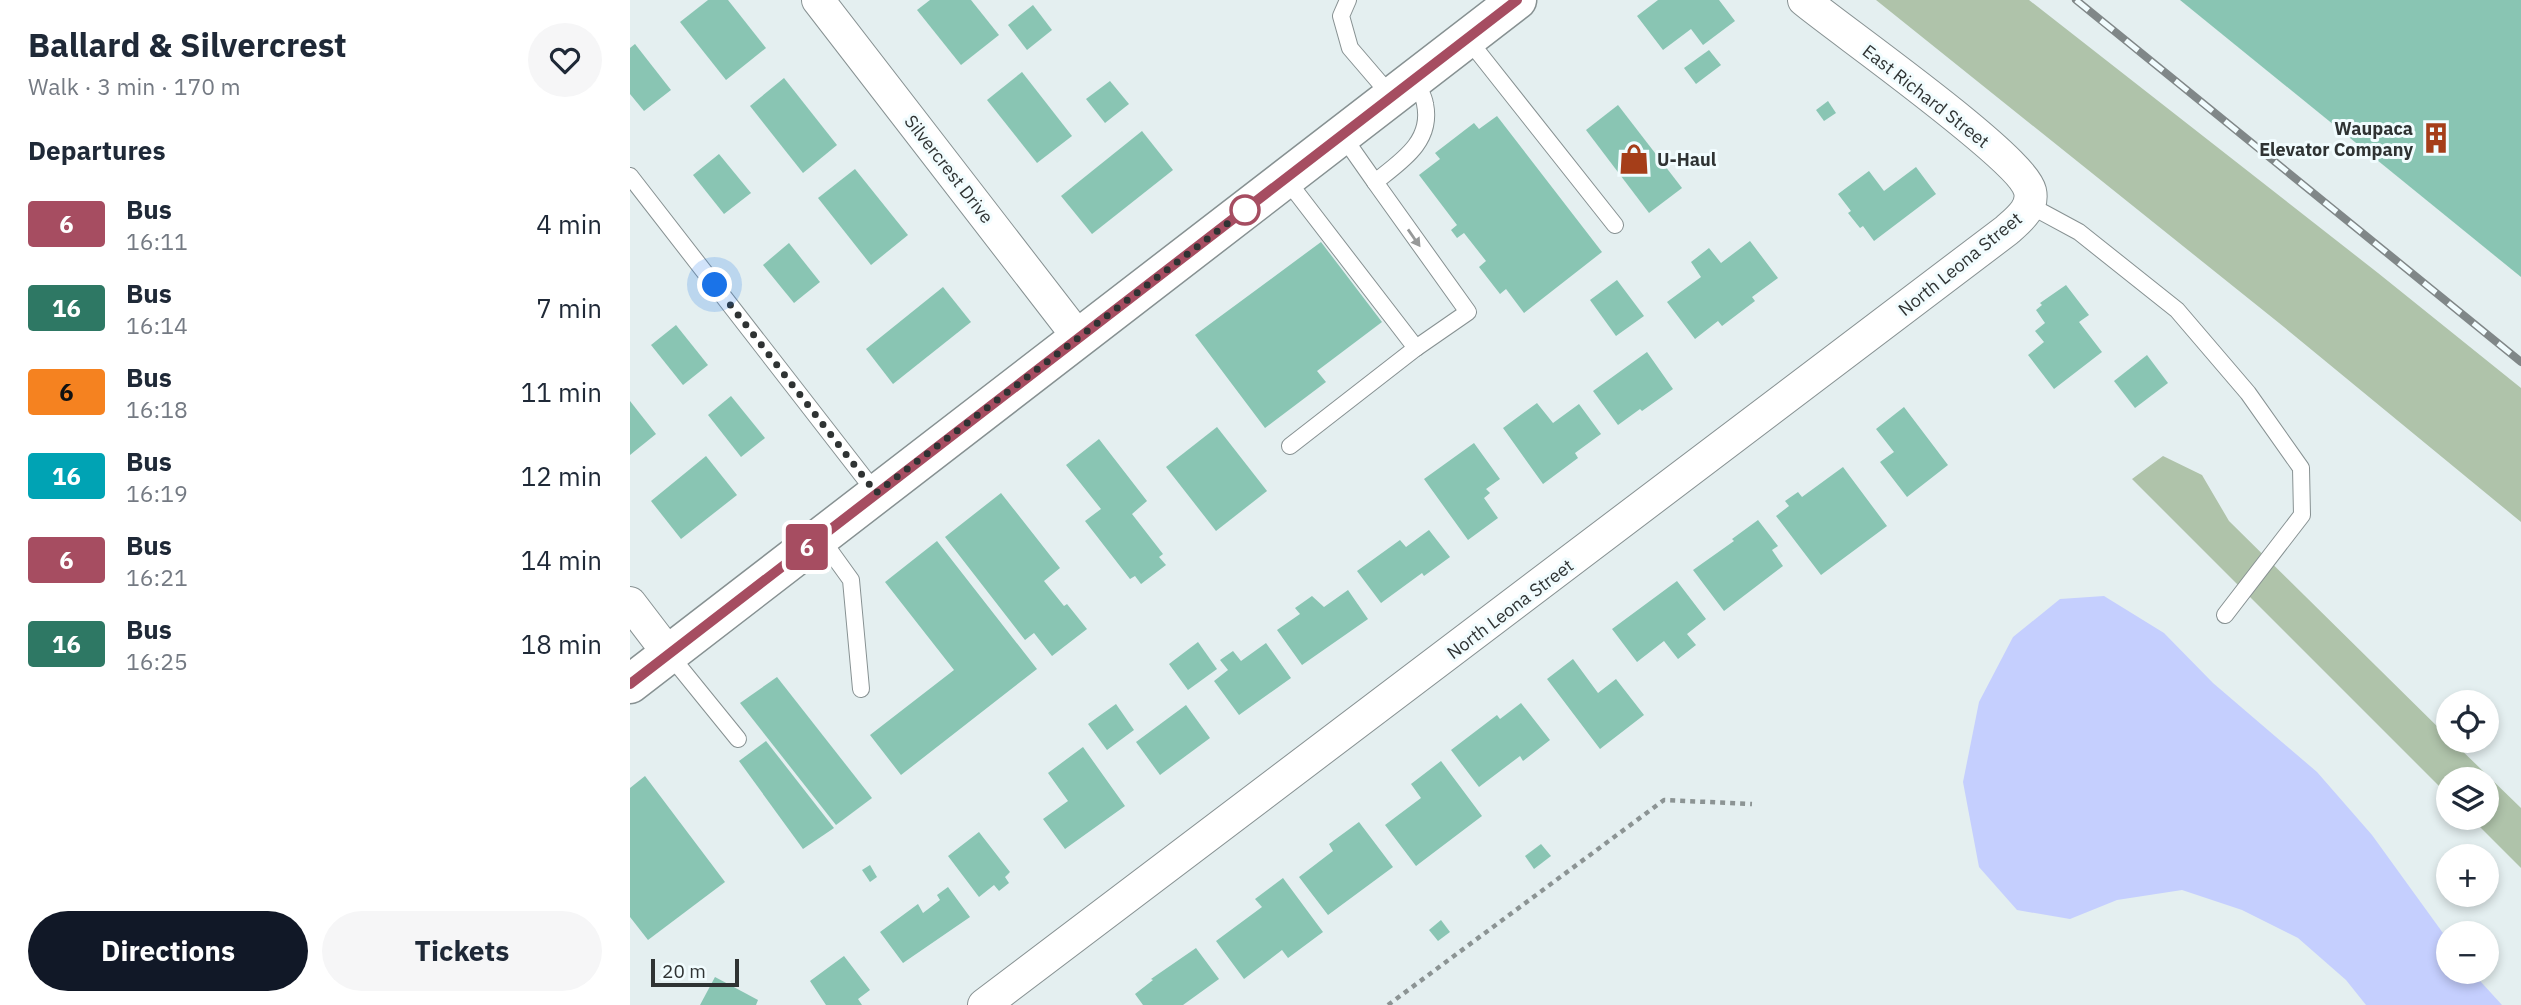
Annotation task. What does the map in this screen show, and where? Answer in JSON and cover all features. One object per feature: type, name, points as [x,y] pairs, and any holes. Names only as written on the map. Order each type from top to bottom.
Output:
[{"type":"main road","points":[[630,684],[1517,0]]},
{"type":"street","name":"Silvercrest Drive","points":[[818,0],[1079,338]]},
{"type":"street","name":"East Richard Street","points":[[1804,0],[1985,140],[2022,178],[2030,190],[2029,205]]},
{"type":"street","name":"North Leona Street","points":[[984,1005],[1985,247],[2024,214],[2029,205]]},
{"type":"street","points":[[630,603],[669,654]]},
{"type":"lane","points":[[1348,0],[1341,16],[1350,48],[1426,105],[1424,133],[1412,152],[1375,182]]},
{"type":"lane","points":[[1467,38],[1615,225]]},
{"type":"lane","points":[[1290,446],[1416,348],[1468,312],[1342,135]]},
{"type":"lane","points":[[630,176],[876,493]]},
{"type":"lane","points":[[1286,179],[1416,348]]},
{"type":"lane","points":[[2029,205],[2079,232],[2177,310],[2248,393],[2301,468],[2302,515],[2225,615]]},
{"type":"lane","points":[[820,537],[851,580],[861,689]]},
{"type":"lane","points":[[669,654],[738,740]]},
{"type":"path","points":[[1388,1005],[1664,800],[1752,804]]},
{"type":"green space","points":[[1876,0],[2029,0],[2521,388],[2521,522],[2284,327]]},
{"type":"green space","points":[[2163,456],[2202,475],[2229,521],[2436,725],[2436,753],[2464,753],[2479,767],[2436,767],[2436,783],[2132,479]]},
{"type":"green space","points":[[2499,787],[2521,808],[2521,868],[2483,830],[2499,830]]},
{"type":"water","points":[[2104,596],[2164,633],[2213,683],[2317,772],[2372,835],[2436,923],[2436,984],[2483,984],[2502,1005],[2366,1005],[2346,980],[2298,938],[2242,910],[2182,890],[2117,900],[2070,919],[2017,910],[1979,867],[1963,782],[1979,702],[2013,637],[2060,599]]},
{"type":"building","points":[[708,0],[728,0],[766,48],[726,80],[680,22]]},
{"type":"building","points":[[930,0],[971,0],[999,35],[961,65],[917,10]]},
{"type":"building","points":[[1658,0],[1719,0],[1735,21],[1703,45],[1691,29],[1663,50],[1637,16]]},
{"type":"building","name":"Waupaca Elevator Company","points":[[2180,0],[2521,0],[2521,277]]},
{"type":"building","points":[[1033,5],[1052,30],[1027,50],[1008,25]]},
{"type":"building","points":[[635,44],[671,90],[644,111],[630,94],[630,48]]},
{"type":"building","points":[[1709,50],[1721,65],[1696,84],[1684,68]]},
{"type":"building","points":[[1022,72],[1072,136],[1037,163],[987,100]]},
{"type":"building","points":[[784,78],[837,145],[803,173],[750,106]]},
{"type":"building","points":[[1110,81],[1129,104],[1105,123],[1086,99]]},
{"type":"building","points":[[1828,101],[1836,113],[1824,121],[1816,110]]},
{"type":"building","name":"U-Haul","points":[[1618,105],[1682,188],[1649,213],[1586,130]]},
{"type":"building","points":[[1497,116],[1602,252],[1524,313],[1506,289],[1500,294],[1479,267],[1486,261],[1464,233],[1457,238],[1451,230],[1457,225],[1419,175],[1440,159],[1435,153],[1474,123],[1479,129]]},
{"type":"building","points":[[1142,131],[1173,170],[1092,234],[1061,196]]},
{"type":"building","points":[[719,154],[751,193],[724,214],[693,175]]},
{"type":"building","points":[[1916,167],[1936,194],[1874,241],[1863,226],[1860,228],[1848,213],[1851,211],[1838,194],[1869,171],[1884,191]]},
{"type":"building","points":[[855,169],[908,235],[871,265],[818,198]]},
{"type":"building","points":[[1750,241],[1778,278],[1752,297],[1755,301],[1722,326],[1718,321],[1695,339],[1667,302],[1701,277],[1691,262],[1709,248],[1721,263]]},
{"type":"building","points":[[1321,242],[1382,322],[1317,371],[1326,382],[1265,428],[1195,335]]},
{"type":"building","points":[[789,243],[820,282],[794,303],[763,265]]},
{"type":"building","points":[[1617,280],[1644,316],[1616,336],[1590,300]]},
{"type":"building","points":[[2066,285],[2089,315],[2079,322],[2102,352],[2054,389],[2028,355],[2044,342],[2035,331],[2045,323],[2036,310],[2042,305],[2040,303]]},
{"type":"building","points":[[943,287],[971,322],[893,384],[866,349]]},
{"type":"building","points":[[676,325],[708,365],[683,385],[651,345]]},
{"type":"building","points":[[1647,352],[1673,389],[1618,425],[1593,391]]},
{"type":"building","points":[[2147,355],[2168,383],[2135,408],[2114,381]]},
{"type":"building","points":[[731,396],[765,438],[741,457],[708,415]]},
{"type":"building","points":[[630,401],[656,434],[630,455]]},
{"type":"building","points":[[1537,403],[1553,423],[1579,404],[1601,434],[1575,453],[1578,458],[1543,484],[1503,428]]},
{"type":"building","points":[[1904,407],[1948,465],[1907,497],[1880,462],[1894,452],[1876,429]]},
{"type":"building","points":[[1217,427],[1267,491],[1216,531],[1166,467]]},
{"type":"building","points":[[1099,439],[1147,501],[1132,514],[1163,554],[1159,557],[1166,565],[1141,584],[1135,576],[1130,579],[1085,521],[1101,509],[1066,465]]},
{"type":"building","points":[[1474,443],[1500,479],[1486,489],[1490,493],[1484,498],[1498,518],[1468,540],[1424,479]]},
{"type":"building","points":[[706,456],[737,495],[681,539],[651,501]]},
{"type":"building","points":[[1843,467],[1887,526],[1821,575],[1776,516],[1789,506],[1785,501],[1798,492],[1802,497]]},
{"type":"building","points":[[1001,493],[1060,568],[1044,581],[1087,629],[1052,656],[1034,633],[1025,640],[945,537]]},
{"type":"building","points":[[1758,520],[1778,546],[1772,550],[1783,566],[1724,611],[1693,570]]},
{"type":"building","points":[[1429,530],[1450,557],[1424,576],[1422,573],[1381,603],[1357,571],[1400,540],[1406,547]]},
{"type":"building","points":[[937,541],[1037,669],[901,775],[870,735],[954,670],[885,582]]},
{"type":"building","points":[[1677,581],[1706,619],[1687,634],[1696,645],[1678,659],[1664,641],[1637,662],[1612,629]]},
{"type":"building","points":[[1348,590],[1368,619],[1302,665],[1277,630],[1300,614],[1295,608],[1312,596],[1324,607]]},
{"type":"building","points":[[1198,642],[1217,669],[1188,690],[1169,664]]},
{"type":"building","points":[[1266,643],[1291,678],[1239,715],[1214,681],[1228,670],[1220,660],[1233,651],[1241,661]]},
{"type":"building","points":[[1573,659],[1598,693],[1616,679],[1644,715],[1600,749],[1547,679]]},
{"type":"building","points":[[777,677],[872,798],[836,825],[740,703]]},
{"type":"building","points":[[1521,703],[1550,740],[1523,761],[1520,756],[1479,787],[1451,750],[1497,715],[1500,719]]},
{"type":"building","points":[[1116,704],[1134,730],[1107,750],[1088,724]]},
{"type":"building","points":[[1186,705],[1210,738],[1160,775],[1136,742]]},
{"type":"building","points":[[766,741],[834,828],[803,849],[739,761]]},
{"type":"building","points":[[1083,747],[1125,806],[1065,849],[1043,819],[1068,801],[1048,773]]},
{"type":"building","points":[[1441,761],[1482,816],[1416,866],[1385,825],[1421,798],[1411,784]]},
{"type":"building","points":[[645,776],[725,882],[648,940],[630,917],[630,788]]},
{"type":"building","points":[[1359,822],[1393,867],[1328,915],[1299,877],[1333,851],[1329,844]]},
{"type":"building","points":[[979,832],[1010,872],[1005,877],[1009,883],[999,891],[994,885],[979,897],[948,856]]},
{"type":"building","points":[[1541,844],[1551,856],[1534,869],[1525,856]]},
{"type":"building","points":[[870,865],[877,877],[870,882],[862,870]]},
{"type":"building","points":[[1283,878],[1323,932],[1288,958],[1282,950],[1244,979],[1216,941],[1262,907],[1255,899]]},
{"type":"building","points":[[948,887],[970,917],[903,963],[880,932],[918,904],[923,913],[940,900],[937,895]]},
{"type":"building","points":[[1441,920],[1450,932],[1438,941],[1429,930]]},
{"type":"building","points":[[1196,948],[1219,979],[1183,1005],[1143,1005],[1135,994],[1153,980],[1151,979]]},
{"type":"building","points":[[844,956],[870,990],[858,999],[862,1005],[826,1005],[810,981]]},
{"type":"building","points":[[715,977],[758,1000],[756,1005],[700,1005]]},
{"type":"railway","points":[[2076,0],[2521,362]]},
{"type":"bus line","name":"6","points":[[630,684],[1517,0]]},
{"type":"place","name":"Waupaca Elevator Company","points":[[2436,138]]},
{"type":"place","name":"U-Haul","points":[[1634,159]]},
{"type":"route","points":[[715,285],[876,493],[1245,210]]}]
